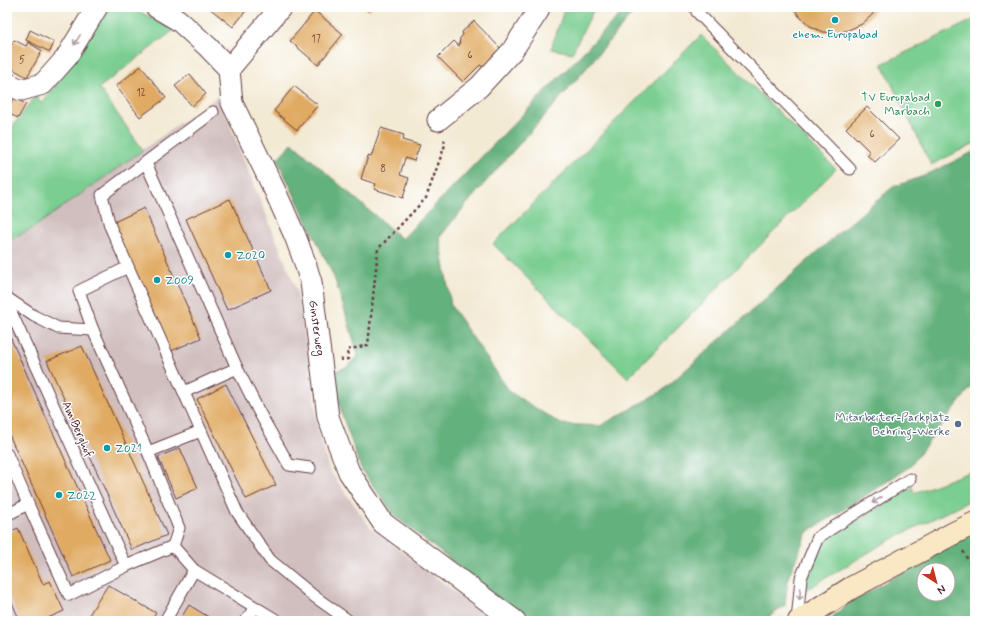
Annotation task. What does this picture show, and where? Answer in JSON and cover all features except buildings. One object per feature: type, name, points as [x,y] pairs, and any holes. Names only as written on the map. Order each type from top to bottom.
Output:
[{"type":"main road","points":[[798,621],[851,588],[975,523]]},
{"type":"street","points":[[7,83],[21,90],[43,84],[66,58],[97,7]]},
{"type":"street","points":[[156,7],[178,20],[208,47],[229,69],[280,7]]},
{"type":"street","points":[[438,120],[479,87],[512,51],[539,7]]},
{"type":"street","name":"Ginsterweg","points":[[229,69],[232,103],[295,236],[311,282],[328,417],[349,472],[384,523],[515,621]]},
{"type":"lane","points":[[696,7],[697,12],[850,169]]},
{"type":"lane","points":[[213,112],[102,195],[110,226],[237,512],[270,560],[315,597],[349,621]]},
{"type":"lane","points":[[146,163],[237,368],[259,412],[289,465],[310,468]]},
{"type":"lane","points":[[128,267],[79,291],[93,330],[148,452],[178,528],[173,546]]},
{"type":"lane","points":[[7,298],[34,316],[58,328],[93,330]]},
{"type":"lane","name":"Am Berghof","points":[[7,303],[126,566]]},
{"type":"lane","points":[[184,392],[237,368]]},
{"type":"lane","points":[[148,452],[201,431]]},
{"type":"lane","points":[[7,454],[69,595],[126,566],[173,546]]},
{"type":"lane","points":[[798,621],[801,578],[818,537],[910,479]]},
{"type":"lane","points":[[7,515],[28,504]]},
{"type":"lane","points":[[173,546],[194,570],[278,621]]},
{"type":"lane","points":[[165,621],[194,570]]},
{"type":"lane","points":[[246,621],[255,607]]},
{"type":"path","points":[[322,364],[348,358],[347,350],[368,345],[378,249],[426,198],[445,145],[438,120]]},
{"type":"shaded area","points":[[218,96],[297,291],[313,386],[317,425],[329,470],[371,528],[493,621],[7,621],[7,241],[33,228]]},
{"type":"green space","points":[[111,7],[131,7],[174,30],[99,88],[143,150],[33,228],[7,241],[7,134],[36,95],[41,104],[56,85],[95,26]]},
{"type":"green space","points":[[565,7],[595,7],[572,53],[551,49]]},
{"type":"green space","points":[[627,7],[638,7],[573,84],[485,182],[440,237],[451,306],[510,392],[561,424],[600,426],[662,391],[842,230],[893,187],[924,176],[975,151],[975,382],[909,467],[807,532],[788,578],[785,606],[762,621],[527,621],[395,516],[361,469],[342,415],[332,372],[347,367],[358,355],[334,277],[277,159],[292,143],[402,239]]},
{"type":"green space","name":"TV Europabad Marbach","points":[[975,19],[975,143],[931,165],[882,64]]},
{"type":"green space","points":[[701,35],[836,169],[628,378],[493,244]]},
{"type":"green space","points":[[975,470],[975,498],[886,542],[806,590],[808,575],[823,541],[912,487],[914,493]]},
{"type":"green space","points":[[975,532],[975,621],[827,621],[848,604],[916,564],[916,602],[956,602],[956,562],[920,562]]},
{"type":"place","name":"ehem. Europabad","points":[[835,20]]},
{"type":"place","name":"TV Europabad Marbach","points":[[938,104]]},
{"type":"place","name":"Z020","points":[[228,255]]},
{"type":"place","name":"Z009","points":[[157,280]]},
{"type":"place","name":"Mitarbeiter-Parkplatz Behring-Werke","points":[[958,424]]},
{"type":"place","name":"Z021","points":[[107,448]]},
{"type":"place","name":"Z022","points":[[59,495]]}]
